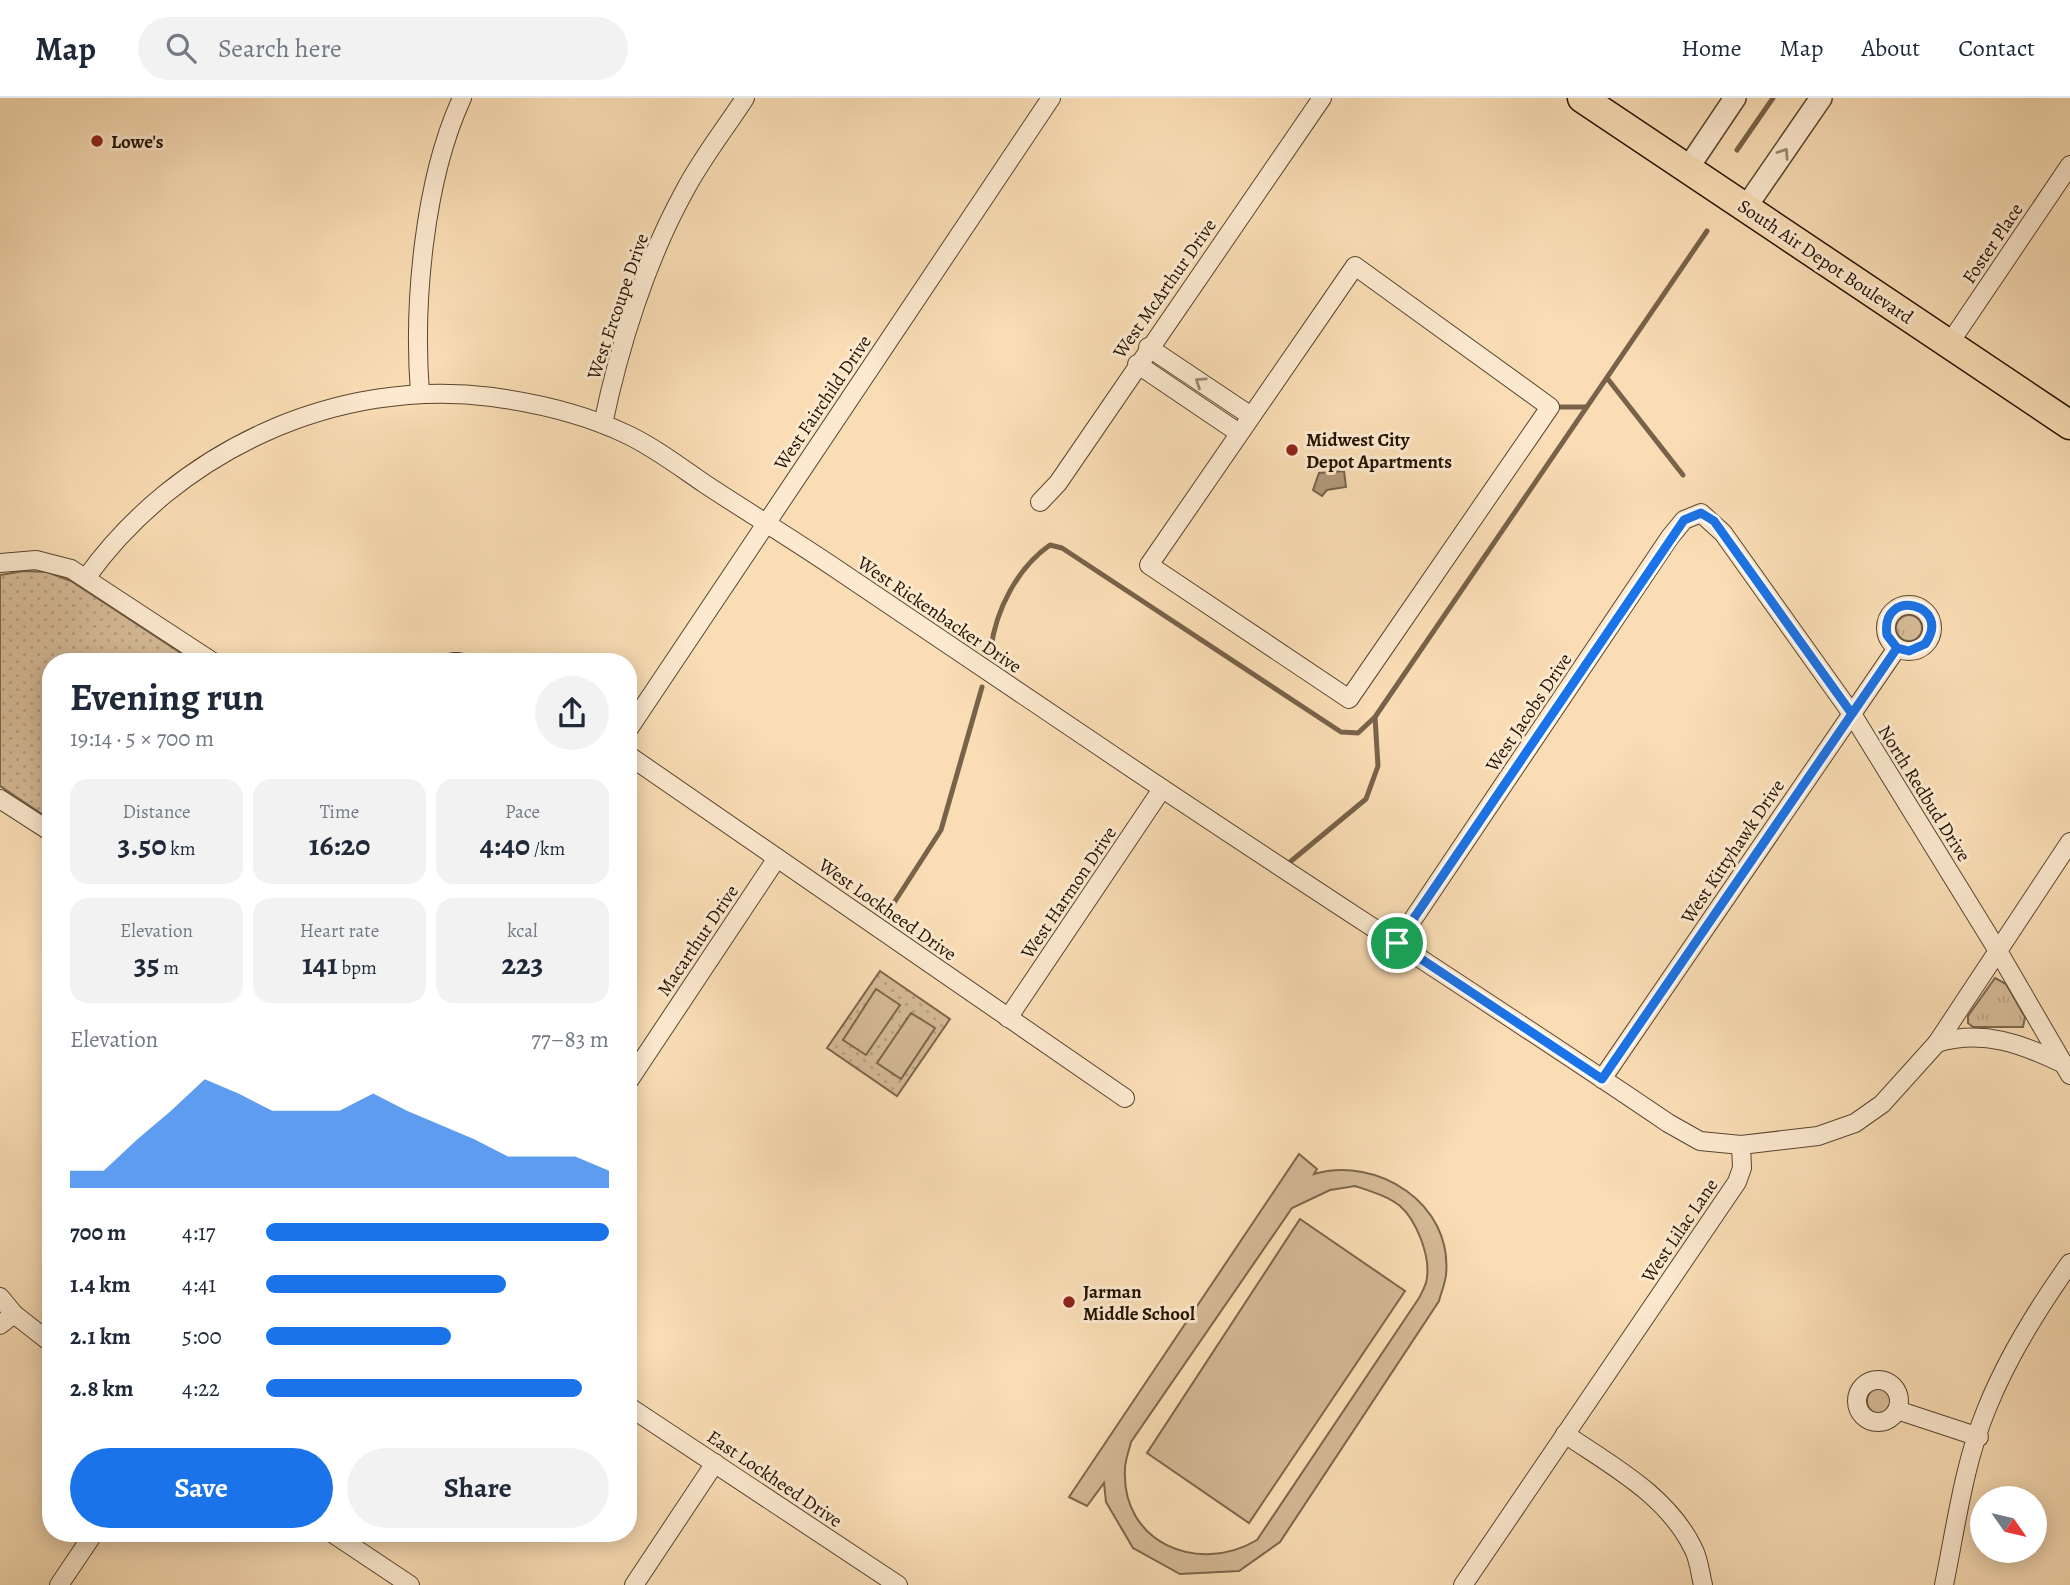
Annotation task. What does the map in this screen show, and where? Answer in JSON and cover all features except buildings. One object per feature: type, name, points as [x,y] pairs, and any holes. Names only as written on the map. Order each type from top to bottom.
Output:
[{"type":"main road","name":"South Air Depot Boulevard","points":[[1582,98],[2070,425]]},
{"type":"street","points":[[420,393],[417,358],[421,272],[438,170],[462,98]]},
{"type":"street","name":"West Ercoupe Drive","points":[[603,424],[610,388],[655,252],[684,191],[745,98]]},
{"type":"street","name":"West Fairchild Drive","points":[[637,717],[1051,98]]},
{"type":"street","name":"West McArthur Drive","points":[[1040,502],[1058,484],[1148,347],[1322,98]]},
{"type":"street","points":[[1688,168],[1735,98]]},
{"type":"street","points":[[1746,207],[1821,98]]},
{"type":"street","name":"Foster Place","points":[[1949,344],[2070,165]]},
{"type":"street","points":[[1355,267],[1550,407],[1349,699],[1149,565],[1251,416],[1355,267]]},
{"type":"street","points":[[1148,347],[1251,416]]},
{"type":"street","points":[[1137,364],[1239,433]]},
{"type":"street","name":"West Rickenbacker Drive","points":[[86,578],[103,554],[180,480],[225,451],[295,421],[346,405],[420,393],[493,397],[603,424],[632,436],[767,522],[1162,789],[1602,1079],[1700,1141],[1741,1146]]},
{"type":"street","name":"North Redbud Drive","points":[[1701,513],[1723,533],[1852,714],[1998,951],[2067,1069]]},
{"type":"street","name":"West Jacobs Drive","points":[[1397,943],[1670,537],[1684,520],[1701,513]]},
{"type":"street","points":[[0,563],[36,560],[54,562],[86,578],[199,653]]},
{"type":"street","name":"West Kittyhawk Drive","points":[[1602,1079],[1897,648]]},
{"type":"street","name":"West Lockheed Drive","points":[[637,761],[1125,1098]]},
{"type":"street","name":"West Harmon Drive","points":[[1008,1018],[1162,789]]},
{"type":"street","points":[[0,799],[42,826]]},
{"type":"street","points":[[1741,1146],[1818,1136],[1855,1124],[1882,1104],[1937,1043],[2070,842]]},
{"type":"street","name":"Macarthur Drive","points":[[637,1068],[777,858]]},
{"type":"street","points":[[1937,1043],[1961,1036],[2012,1041],[2067,1069]]},
{"type":"street","name":"West Lilac Lane","points":[[1463,1585],[1737,1182],[1742,1168],[1741,1146]]},
{"type":"street","points":[[1944,1585],[1968,1468],[1986,1409],[2043,1300],[2070,1263]]},
{"type":"street","points":[[0,1297],[7,1319],[42,1338]]},
{"type":"street","points":[[1897,1409],[1979,1437]]},
{"type":"street","name":"East Lockheed Drive","points":[[637,1412],[898,1585]]},
{"type":"street","points":[[1565,1434],[1646,1489],[1676,1519],[1695,1550],[1703,1585]]},
{"type":"street","points":[[634,1585],[715,1462]]},
{"type":"street","points":[[59,1585],[88,1542]]},
{"type":"street","points":[[346,1542],[410,1585]]},
{"type":"green space","points":[[24,571],[47,572],[71,581],[181,653],[42,653],[42,814],[0,786],[0,575]]},
{"type":"green space","points":[[1909,615],[1918,619],[1922,628],[1918,637],[1909,641],[1900,637],[1896,628],[1900,619]]},
{"type":"green space","points":[[880,971],[950,1019],[897,1096],[827,1048]]},
{"type":"green space","points":[[1995,978],[2006,984],[2025,1017],[2023,1027],[1973,1027],[1968,1023],[1968,1016]]},
{"type":"green space","points":[[876,989],[900,1005],[866,1055],[843,1040]]},
{"type":"green space","points":[[911,1013],[935,1028],[901,1079],[877,1063]]},
{"type":"green space","points":[[1299,1154],[1317,1169],[1314,1174],[1338,1170],[1362,1172],[1385,1179],[1406,1191],[1424,1207],[1437,1226],[1445,1249],[1446,1275],[1439,1301],[1280,1542],[1239,1571],[1180,1574],[1133,1548],[1106,1502],[1104,1483],[1087,1506],[1069,1497]],"holes":[[[1355,1186],[1395,1202],[1412,1220],[1424,1249],[1427,1269],[1426,1282],[1419,1298],[1257,1540],[1234,1550],[1211,1554],[1188,1552],[1167,1545],[1149,1533],[1136,1516],[1127,1495],[1125,1466],[1131,1442],[1292,1208],[1330,1190]]]},
{"type":"green space","points":[[1300,1219],[1405,1291],[1249,1523],[1147,1453]]},
{"type":"green space","points":[[1880,1388],[1889,1392],[1893,1401],[1889,1410],[1880,1414],[1871,1410],[1867,1401],[1871,1392]]},
{"type":"shaded area","points":[[1344,471],[1346,487],[1327,490],[1322,496],[1313,490],[1319,473]]},
{"type":"waterway","points":[[1737,150],[1773,98]]},
{"type":"waterway","points":[[991,648],[998,619],[1010,591],[1028,565],[1050,545],[1062,548],[1341,732],[1358,733],[1375,717],[1707,231]]},
{"type":"waterway","points":[[1607,378],[1683,475]]},
{"type":"waterway","points":[[1553,407],[1585,407]]},
{"type":"waterway","points":[[890,909],[941,830],[982,687]]},
{"type":"waterway","points":[[1290,862],[1366,799],[1378,766],[1375,717]]},
{"type":"place","name":"Lowe's","points":[[97,141]]},
{"type":"place","name":"Midwest City Depot Apartments","points":[[1292,450]]},
{"type":"place","name":"Jarman Middle School","points":[[1069,1302]]},
{"type":"route","points":[[1397,943],[1602,1079],[1831,743],[1852,714],[1897,648],[1887,635],[1886,622],[1890,615],[1896,608],[1908,604],[1923,609],[1929,615],[1932,626],[1930,637],[1925,644],[1917,650],[1905,651],[1897,648],[1852,714],[1714,521],[1701,513],[1684,520],[1397,943]]}]
